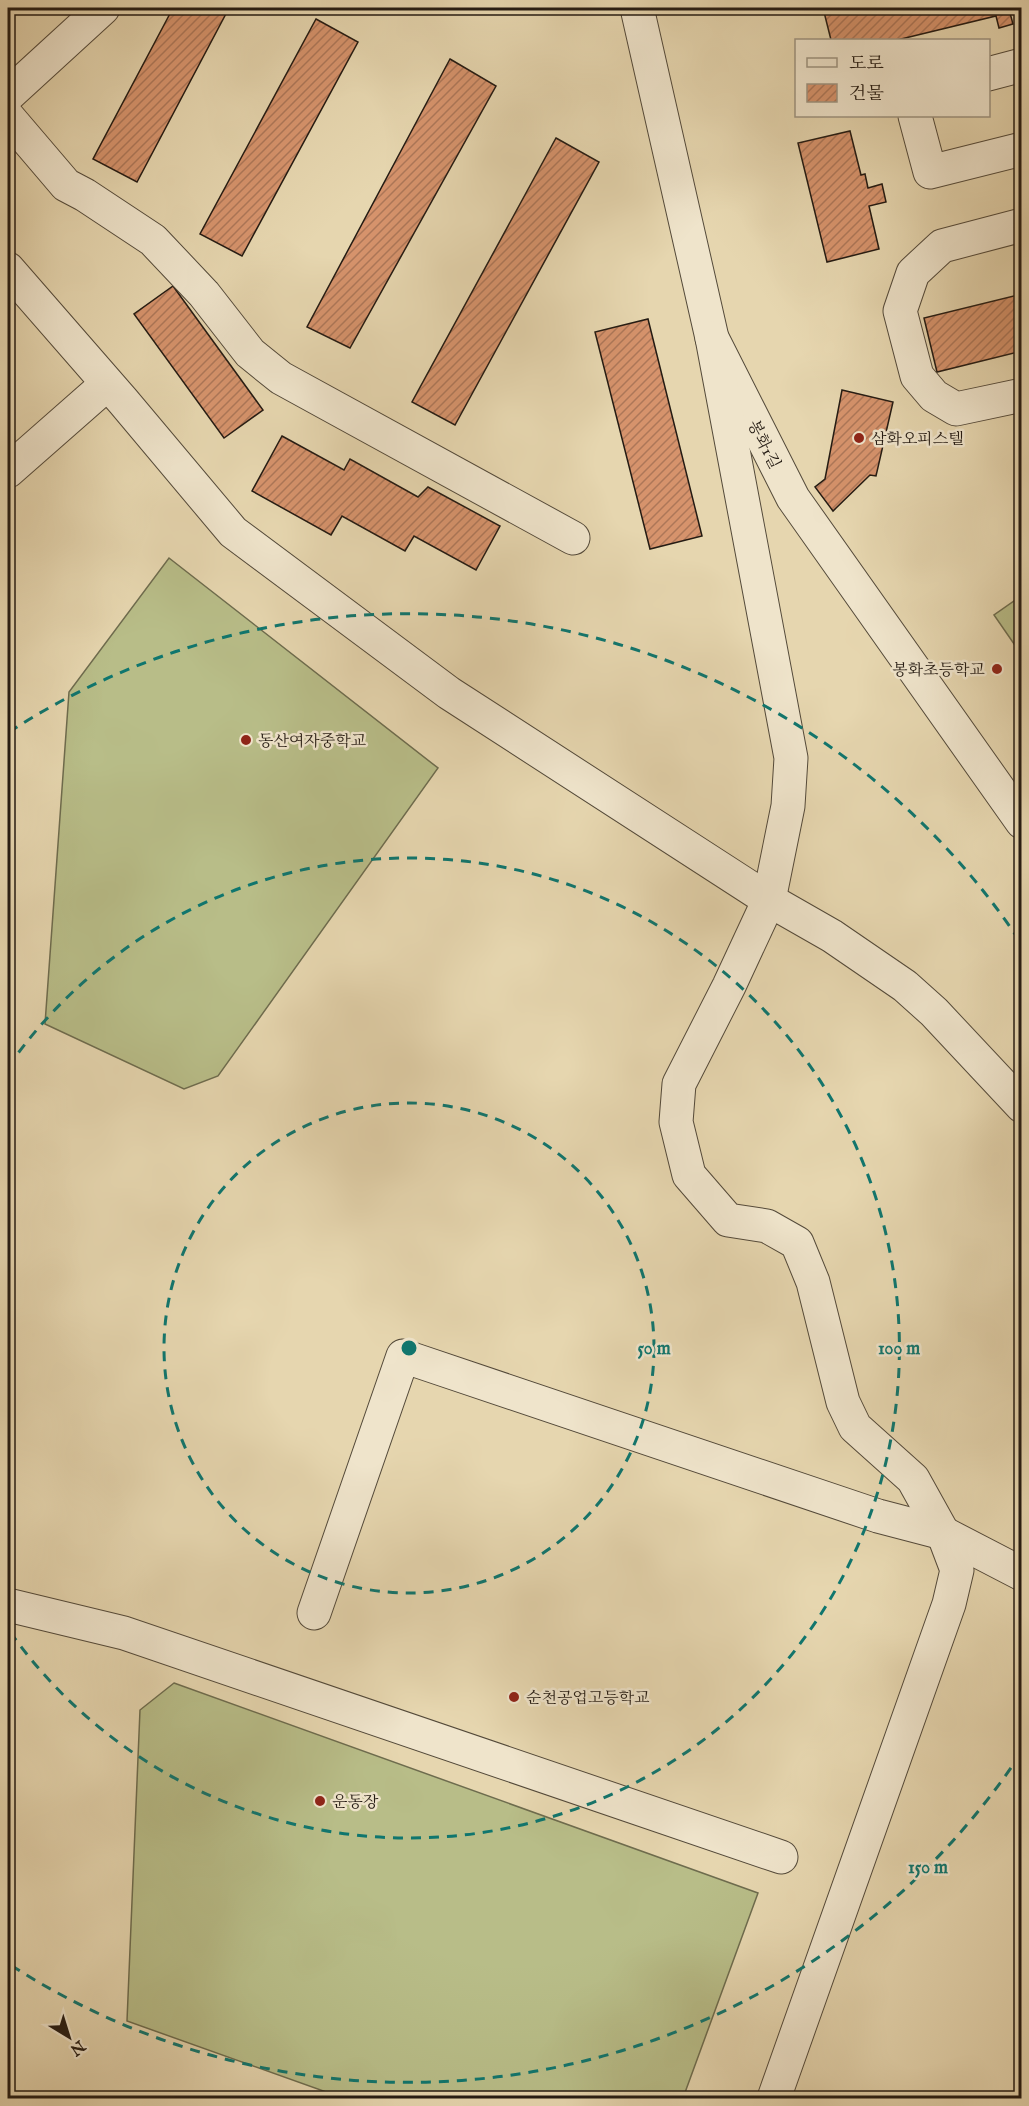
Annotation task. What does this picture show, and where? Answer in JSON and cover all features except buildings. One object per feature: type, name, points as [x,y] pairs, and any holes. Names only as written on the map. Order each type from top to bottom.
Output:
[{"type":"street","points":[[8,95],[104,8]]},
{"type":"street","name":"봉화1길","points":[[637,8],[712,338],[792,498],[1022,822]]},
{"type":"street","points":[[990,73],[1022,65]]},
{"type":"street","points":[[8,117],[66,185],[86,195],[153,240],[204,294],[250,353],[281,378],[573,538]]},
{"type":"street","points":[[915,117],[930,172],[1022,149]]},
{"type":"street","points":[[1022,225],[942,246],[913,273],[900,311],[916,376],[934,396],[956,409],[1022,395]]},
{"type":"street","points":[[8,269],[233,532],[449,693],[769,900],[832,936],[905,986],[934,1012],[1022,1106]]},
{"type":"street","points":[[712,338],[791,758],[788,806],[769,900],[729,986],[679,1084],[676,1122],[689,1175],[728,1220],[767,1226],[797,1243],[813,1282],[843,1402],[855,1427],[913,1479],[943,1533],[957,1570],[949,1604],[774,2098]]},
{"type":"street","points":[[8,471],[107,384]]},
{"type":"street","points":[[314,1613],[403,1356],[878,1516],[943,1533],[1022,1574]]},
{"type":"street","points":[[8,1605],[124,1633],[781,1857]]},
{"type":"green space","points":[[169,558],[438,768],[218,1076],[184,1089],[45,1024],[69,692]]},
{"type":"green space","points":[[1021,596],[1021,654],[994,615]]},
{"type":"green space","name":"운동장","points":[[174,1683],[758,1893],[683,2098],[343,2098],[127,2021],[140,1710]]},
{"type":"place","name":"삼화오피스텔","points":[[859,438]]},
{"type":"place","name":"봉화초등학교","points":[[997,669]]},
{"type":"place","name":"동산여자중학교","points":[[246,740]]},
{"type":"place","name":"순천공업고등학교","points":[[514,1697]]},
{"type":"place","name":"운동장","points":[[320,1801]]}]
